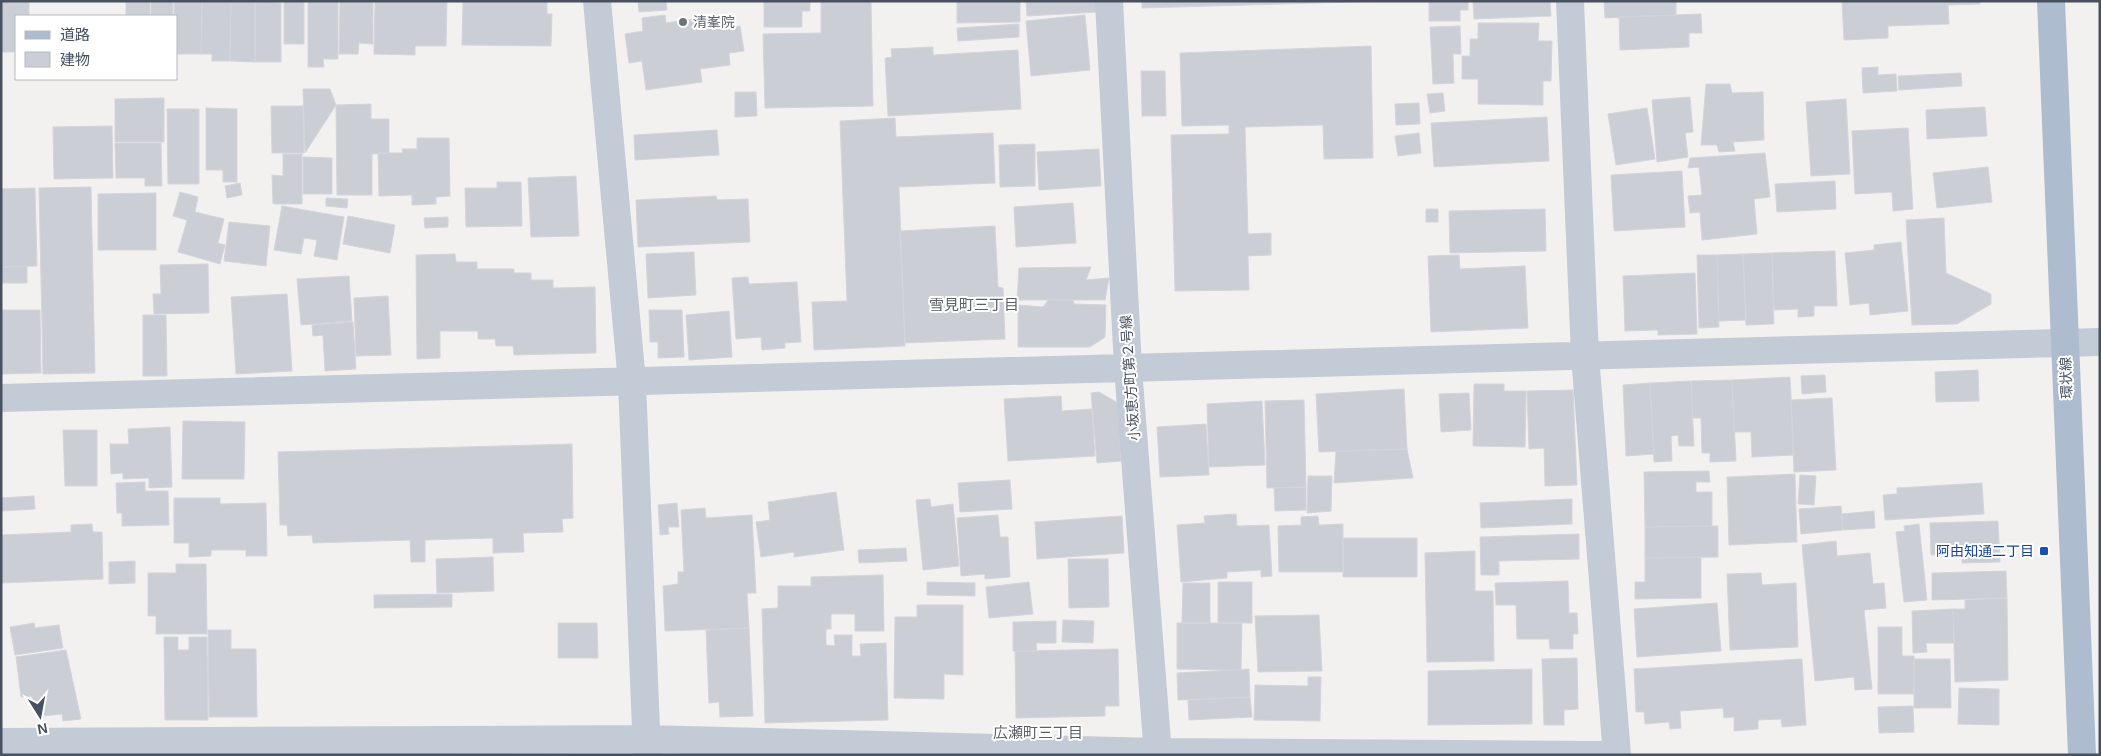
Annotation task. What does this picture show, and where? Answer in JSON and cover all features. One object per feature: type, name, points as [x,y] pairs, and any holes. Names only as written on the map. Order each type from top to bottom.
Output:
[{"type":"main road","name":"環状線","points":[[2051,1],[2082,755]]},
{"type":"street","points":[[597,1],[632,382],[647,747]]},
{"type":"street","name":"小坂恵方町第２号線","points":[[1109,1],[1128,368],[1158,754]]},
{"type":"street","points":[[1570,1],[1586,356],[1617,755]]},
{"type":"street","points":[[1,398],[2100,342]]},
{"type":"street","points":[[1,742],[647,747],[1158,754],[1602,755]]},
{"type":"building","points":[[1,1],[29,1],[29,15],[15,15],[15,52],[1,52]]},
{"type":"building","points":[[126,1],[150,1],[150,15],[126,15]]},
{"type":"building","points":[[151,1],[173,1],[173,15],[151,15]]},
{"type":"building","points":[[174,1],[202,1],[201,54],[178,54],[178,15],[175,15]]},
{"type":"building","points":[[202,1],[231,1],[230,61],[212,61],[212,54],[201,54]]},
{"type":"building","points":[[231,1],[255,1],[255,62],[230,61]]},
{"type":"building","points":[[255,1],[281,3],[281,62],[255,62]]},
{"type":"building","points":[[284,1],[304,1],[304,44],[284,44]]},
{"type":"building","points":[[308,1],[338,1],[338,59],[323,59],[324,67],[308,67]]},
{"type":"building","points":[[340,1],[373,1],[373,44],[359,43],[358,54],[339,54]]},
{"type":"building","points":[[375,1],[447,1],[446,46],[415,46],[415,55],[374,54]]},
{"type":"building","points":[[463,1],[547,1],[547,14],[552,14],[551,46],[462,45]]},
{"type":"building","points":[[638,1],[666,1],[667,10],[639,12]]},
{"type":"building","points":[[764,1],[810,1],[810,11],[802,11],[802,27],[764,27]]},
{"type":"building","points":[[821,1],[871,1],[873,106],[765,108],[763,34],[821,33]]},
{"type":"building","points":[[957,1],[1020,1],[1020,22],[957,23]]},
{"type":"building","points":[[1026,1],[1098,1],[1098,12],[1027,16]]},
{"type":"building","points":[[1142,1],[1388,1],[1142,8]]},
{"type":"building","points":[[1429,1],[1468,1],[1468,10],[1460,10],[1460,21],[1429,21]]},
{"type":"building","points":[[1473,1],[1550,1],[1551,16],[1474,19]]},
{"type":"building","points":[[1604,1],[1676,1],[1676,15],[1605,18]]},
{"type":"building","points":[[1842,1],[1980,1],[1980,4],[1948,5],[1949,24],[1888,26],[1888,38],[1844,40]]},
{"type":"building","points":[[1701,14],[1702,33],[1689,33],[1689,47],[1620,50],[1619,17]]},
{"type":"building","points":[[665,15],[666,23],[721,15],[723,28],[740,26],[744,51],[729,53],[730,65],[700,69],[702,82],[646,90],[642,61],[629,63],[625,34],[643,31],[642,18]]},
{"type":"building","points":[[1085,15],[1090,70],[1031,76],[1026,21]]},
{"type":"building","points":[[1478,23],[1539,23],[1538,41],[1552,41],[1551,81],[1543,81],[1543,105],[1478,104],[1478,79],[1462,79],[1462,56],[1470,56],[1470,39],[1478,39]]},
{"type":"building","points":[[1019,24],[1019,37],[958,41],[957,28]]},
{"type":"building","points":[[1460,26],[1461,54],[1453,54],[1454,83],[1433,84],[1430,27]]},
{"type":"building","points":[[1371,46],[1373,158],[1324,159],[1323,125],[1245,127],[1248,234],[1271,233],[1271,255],[1248,256],[1249,290],[1175,291],[1171,135],[1229,134],[1229,125],[1182,126],[1180,53]]},
{"type":"building","points":[[933,47],[933,55],[1018,50],[1021,109],[888,116],[885,58],[892,57],[891,49]]},
{"type":"building","points":[[1878,67],[1878,75],[1896,74],[1897,91],[1863,93],[1862,68]]},
{"type":"building","points":[[1141,71],[1165,71],[1166,116],[1142,116]]},
{"type":"building","points":[[1961,73],[1962,86],[1899,90],[1898,76]]},
{"type":"building","points":[[1706,84],[1730,84],[1732,93],[1763,92],[1764,140],[1733,142],[1735,151],[1719,152],[1717,145],[1701,145]]},
{"type":"building","points":[[303,89],[330,89],[336,105],[305,153]]},
{"type":"building","points":[[735,92],[756,92],[757,116],[735,117]]},
{"type":"building","points":[[1443,93],[1445,111],[1430,113],[1427,94]]},
{"type":"building","points":[[1690,97],[1693,132],[1685,133],[1688,157],[1657,162],[1652,100]]},
{"type":"building","points":[[164,98],[164,142],[115,142],[115,99]]},
{"type":"building","points":[[1846,99],[1850,174],[1811,176],[1806,102]]},
{"type":"building","points":[[1419,103],[1420,124],[1396,125],[1395,104]]},
{"type":"building","points":[[371,104],[371,119],[389,119],[389,153],[372,154],[372,195],[337,195],[336,105]]},
{"type":"building","points":[[271,106],[303,106],[304,153],[272,153]]},
{"type":"building","points":[[1985,107],[1987,136],[1927,139],[1926,110]]},
{"type":"building","points":[[206,108],[237,109],[237,182],[223,182],[223,170],[206,170]]},
{"type":"building","points":[[1647,108],[1655,159],[1616,165],[1608,114]]},
{"type":"building","points":[[167,109],[199,109],[199,184],[168,184]]},
{"type":"building","points":[[1547,117],[1549,161],[1434,167],[1431,123]]},
{"type":"building","points":[[895,118],[896,137],[993,133],[995,183],[899,187],[905,346],[814,350],[812,302],[847,301],[840,121]]},
{"type":"building","points":[[112,126],[113,178],[54,179],[53,127]]},
{"type":"building","points":[[1908,128],[1913,209],[1893,211],[1892,192],[1855,194],[1852,131]]},
{"type":"building","points":[[717,130],[719,155],[635,160],[634,135]]},
{"type":"building","points":[[1419,133],[1421,153],[1398,156],[1395,136]]},
{"type":"building","points":[[417,138],[449,138],[450,196],[436,197],[436,204],[412,205],[412,195],[379,196],[378,153],[403,153],[402,149],[417,149]]},
{"type":"building","points":[[115,143],[161,143],[162,186],[145,186],[145,178],[116,178]]},
{"type":"building","points":[[1035,144],[1035,186],[1000,187],[999,145]]},
{"type":"building","points":[[1099,149],[1101,186],[1039,190],[1037,152]]},
{"type":"building","points":[[1765,153],[1770,197],[1754,199],[1757,234],[1702,240],[1700,212],[1690,213],[1688,196],[1702,195],[1699,167],[1688,168],[1690,158]]},
{"type":"building","points":[[283,154],[302,154],[302,204],[273,204],[272,175],[283,176]]},
{"type":"building","points":[[303,157],[332,158],[332,194],[303,194]]},
{"type":"building","points":[[1988,167],[1992,202],[1937,208],[1933,173]]},
{"type":"building","points":[[1682,171],[1685,227],[1614,231],[1611,175]]},
{"type":"building","points":[[576,176],[579,236],[531,237],[528,178]]},
{"type":"building","points":[[1835,181],[1836,209],[1777,212],[1775,184]]},
{"type":"building","points":[[497,182],[521,182],[522,226],[466,227],[465,188],[497,188]]},
{"type":"building","points":[[240,183],[242,195],[227,198],[225,186]]},
{"type":"building","points":[[91,187],[95,373],[43,374],[39,188]]},
{"type":"building","points":[[35,188],[37,266],[1,267],[1,189]]},
{"type":"building","points":[[180,192],[198,197],[195,212],[224,219],[218,243],[225,245],[220,264],[178,252],[187,220],[173,216]]},
{"type":"building","points":[[156,193],[156,250],[98,250],[98,194]]},
{"type":"building","points":[[716,196],[717,200],[748,199],[750,242],[638,247],[636,200]]},
{"type":"building","points":[[326,198],[348,199],[347,208],[326,206]]},
{"type":"building","points":[[1073,203],[1076,243],[1016,247],[1014,207]]},
{"type":"building","points":[[282,206],[344,217],[337,260],[314,256],[317,240],[304,238],[301,254],[274,250]]},
{"type":"building","points":[[1426,209],[1438,209],[1438,222],[1426,222]]},
{"type":"building","points":[[1545,209],[1546,251],[1450,253],[1449,211]]},
{"type":"building","points":[[348,216],[395,225],[390,253],[343,244]]},
{"type":"building","points":[[448,217],[448,227],[425,228],[424,218]]},
{"type":"building","points":[[1944,218],[1946,273],[1991,294],[1991,304],[1957,324],[1912,325],[1906,220]]},
{"type":"building","points":[[229,222],[270,226],[266,266],[224,261]]},
{"type":"building","points":[[995,226],[998,287],[1003,288],[1005,339],[905,343],[900,231]]},
{"type":"building","points":[[1901,242],[1908,311],[1870,315],[1869,303],[1850,305],[1845,253],[1874,250],[1874,245]]},
{"type":"building","points":[[1835,251],[1837,306],[1814,306],[1814,316],[1798,317],[1798,309],[1774,310],[1772,253]]},
{"type":"building","points":[[694,252],[696,295],[648,298],[646,254]]},
{"type":"building","points":[[1772,253],[1774,324],[1746,325],[1743,254]]},
{"type":"building","points":[[455,254],[456,262],[477,262],[477,269],[514,269],[514,273],[531,273],[531,280],[553,280],[553,288],[595,287],[596,353],[514,355],[513,346],[496,346],[495,339],[478,339],[478,331],[440,331],[440,358],[417,359],[416,255]]},
{"type":"building","points":[[1743,254],[1746,320],[1719,321],[1717,255]]},
{"type":"building","points":[[1459,255],[1460,269],[1525,266],[1528,328],[1431,332],[1428,256]]},
{"type":"building","points":[[1697,255],[1717,255],[1719,327],[1699,328]]},
{"type":"building","points":[[208,264],[209,313],[154,314],[153,294],[161,294],[160,265]]},
{"type":"building","points":[[27,266],[27,283],[1,283],[1,267]]},
{"type":"building","points":[[1091,267],[1086,280],[1109,278],[1105,300],[1017,300],[1019,268]]},
{"type":"building","points":[[1695,273],[1697,334],[1658,335],[1658,330],[1625,331],[1623,276]]},
{"type":"building","points":[[349,276],[352,321],[301,325],[297,279]]},
{"type":"building","points":[[748,277],[749,284],[797,282],[801,342],[785,343],[785,348],[762,350],[761,337],[736,339],[732,278]]},
{"type":"building","points":[[287,294],[292,371],[236,374],[231,297]]},
{"type":"building","points":[[388,296],[391,355],[356,356],[354,298]]},
{"type":"building","points":[[1049,299],[1073,300],[1074,304],[1106,305],[1105,337],[1090,347],[1018,347],[1018,305],[1043,307]]},
{"type":"building","points":[[1,310],[40,310],[41,373],[1,374]]},
{"type":"building","points":[[649,310],[682,310],[684,357],[658,358],[658,342],[650,342]]},
{"type":"building","points":[[729,311],[732,357],[689,360],[686,315]]},
{"type":"building","points":[[143,315],[166,315],[167,376],[143,376]]},
{"type":"building","points":[[353,322],[356,369],[325,371],[323,335],[313,336],[312,325]]},
{"type":"building","points":[[1978,370],[1979,401],[1936,402],[1935,372]]},
{"type":"building","points":[[1825,375],[1826,392],[1802,394],[1801,376]]},
{"type":"building","points":[[1790,377],[1794,455],[1752,457],[1751,432],[1734,432],[1732,380]]},
{"type":"building","points":[[1732,380],[1736,461],[1710,462],[1710,453],[1702,453],[1701,418],[1693,418],[1691,381]]},
{"type":"building","points":[[1691,381],[1694,446],[1679,446],[1678,435],[1671,436],[1672,461],[1654,462],[1650,383]]},
{"type":"building","points":[[1650,383],[1654,454],[1626,456],[1623,385]]},
{"type":"building","points":[[1474,384],[1504,384],[1504,391],[1526,391],[1525,447],[1473,446]]},
{"type":"building","points":[[1404,389],[1407,449],[1319,452],[1316,394]]},
{"type":"building","points":[[1573,390],[1577,485],[1545,486],[1544,448],[1529,449],[1527,391]]},
{"type":"building","points":[[1099,392],[1118,403],[1121,461],[1097,463],[1091,393]]},
{"type":"building","points":[[1469,393],[1471,430],[1441,432],[1439,394]]},
{"type":"building","points":[[1061,396],[1062,411],[1092,409],[1095,456],[1008,461],[1004,399]]},
{"type":"building","points":[[1832,398],[1836,470],[1794,472],[1791,400]]},
{"type":"building","points":[[1304,400],[1306,487],[1267,488],[1265,401]]},
{"type":"building","points":[[1262,401],[1265,465],[1209,467],[1207,404]]},
{"type":"building","points":[[183,421],[245,422],[244,479],[182,479]]},
{"type":"building","points":[[1206,424],[1209,475],[1160,477],[1157,427]]},
{"type":"building","points":[[170,427],[172,487],[149,488],[149,478],[123,479],[123,473],[111,474],[110,444],[129,444],[128,429]]},
{"type":"building","points":[[63,430],[97,430],[97,486],[65,486]]},
{"type":"building","points":[[572,444],[573,518],[562,519],[563,532],[523,533],[524,552],[493,553],[493,538],[425,540],[425,562],[411,562],[410,540],[313,543],[312,535],[288,536],[287,525],[280,525],[278,452]]},
{"type":"building","points":[[1407,449],[1413,478],[1334,483],[1336,451]]},
{"type":"building","points":[[1709,471],[1710,482],[1696,482],[1696,492],[1712,492],[1712,526],[1645,527],[1644,472]]},
{"type":"building","points":[[1795,474],[1797,542],[1729,545],[1727,477]]},
{"type":"building","points":[[1800,475],[1816,476],[1814,505],[1798,504]]},
{"type":"building","points":[[1308,476],[1332,476],[1331,511],[1307,513]]},
{"type":"building","points":[[1010,480],[1012,509],[960,512],[958,483]]},
{"type":"building","points":[[145,482],[145,491],[168,491],[169,525],[122,526],[122,513],[117,513],[116,483]]},
{"type":"building","points":[[1982,483],[1984,514],[1885,520],[1883,495],[1897,494],[1897,488]]},
{"type":"building","points":[[1306,487],[1306,510],[1275,511],[1274,488]]},
{"type":"building","points":[[836,492],[844,550],[794,557],[794,552],[761,557],[756,522],[770,520],[768,502]]},
{"type":"building","points":[[34,496],[35,509],[1,511],[1,498]]},
{"type":"building","points":[[174,498],[220,498],[220,504],[266,503],[267,556],[246,556],[246,550],[211,550],[211,556],[189,557],[189,543],[174,543]]},
{"type":"building","points":[[930,499],[931,507],[953,504],[959,566],[923,570],[916,500]]},
{"type":"building","points":[[1572,499],[1572,524],[1481,528],[1480,503]]},
{"type":"building","points":[[677,503],[679,527],[668,527],[669,534],[660,535],[658,505]]},
{"type":"building","points":[[1841,506],[1843,530],[1801,534],[1799,509]]},
{"type":"building","points":[[705,508],[706,518],[752,515],[756,593],[747,593],[749,628],[665,631],[663,586],[678,584],[678,572],[684,572],[681,510]]},
{"type":"building","points":[[1874,511],[1875,528],[1843,530],[1842,514]]},
{"type":"building","points":[[1236,514],[1237,526],[1269,525],[1272,576],[1261,577],[1261,570],[1227,572],[1227,578],[1181,582],[1177,525],[1205,523],[1204,516]]},
{"type":"building","points":[[998,515],[1000,537],[1008,537],[1010,577],[985,579],[985,574],[961,576],[957,518]]},
{"type":"building","points":[[1122,516],[1124,553],[1037,559],[1035,522]]},
{"type":"building","points":[[1318,516],[1319,525],[1343,524],[1343,572],[1279,572],[1278,526],[1301,525],[1301,517]]},
{"type":"building","points":[[1998,521],[2000,562],[1962,563],[1962,553],[1931,555],[1930,523]]},
{"type":"building","points":[[92,524],[93,532],[102,532],[103,579],[1,583],[1,535],[71,532],[71,525]]},
{"type":"building","points":[[1919,524],[1927,600],[1904,602],[1896,532],[1905,531],[1904,526]]},
{"type":"building","points":[[1718,526],[1718,557],[1645,558],[1645,527]]},
{"type":"building","points":[[1579,534],[1579,559],[1499,561],[1499,575],[1481,575],[1480,537]]},
{"type":"building","points":[[1343,538],[1417,538],[1417,577],[1343,577]]},
{"type":"building","points":[[1836,541],[1837,556],[1870,553],[1873,584],[1884,583],[1886,608],[1864,610],[1872,689],[1855,690],[1854,677],[1815,681],[1802,545]]},
{"type":"building","points":[[906,548],[907,561],[859,563],[858,550]]},
{"type":"building","points":[[1475,551],[1475,591],[1493,591],[1494,661],[1427,662],[1425,553]]},
{"type":"building","points":[[493,557],[494,591],[437,593],[436,559]]},
{"type":"building","points":[[1701,557],[1701,598],[1635,599],[1635,582],[1645,582],[1645,558]]},
{"type":"building","points":[[1068,559],[1108,559],[1109,607],[1069,608]]},
{"type":"building","points":[[135,561],[135,583],[109,584],[109,562]]},
{"type":"building","points":[[176,564],[206,564],[207,634],[156,634],[156,616],[148,616],[148,573],[176,573]]},
{"type":"building","points":[[2006,571],[2007,598],[1932,600],[1932,573]]},
{"type":"building","points":[[1761,573],[1762,585],[1796,583],[1798,647],[1730,650],[1727,574]]},
{"type":"building","points":[[883,575],[884,631],[855,631],[855,614],[831,614],[831,629],[826,629],[826,645],[835,646],[834,635],[852,635],[852,656],[861,656],[860,644],[886,643],[888,720],[765,723],[762,609],[778,608],[778,586],[811,586],[811,577]]},
{"type":"building","points":[[1568,581],[1569,613],[1577,613],[1578,634],[1573,634],[1573,649],[1550,649],[1549,639],[1517,639],[1516,605],[1496,605],[1495,583]]},
{"type":"building","points":[[927,582],[975,583],[975,596],[927,595]]},
{"type":"building","points":[[1029,582],[1033,614],[989,618],[986,587]]},
{"type":"building","points":[[1218,582],[1252,582],[1252,623],[1218,623]]},
{"type":"building","points":[[1183,583],[1210,583],[1210,623],[1182,623]]},
{"type":"building","points":[[452,594],[452,607],[374,608],[374,595]]},
{"type":"building","points":[[2007,598],[2008,680],[1955,682],[1953,609],[1965,609],[1965,600]]},
{"type":"building","points":[[1717,603],[1721,651],[1637,657],[1634,609]]},
{"type":"building","points":[[917,605],[963,605],[963,675],[944,674],[944,699],[894,698],[895,617],[917,617]]},
{"type":"building","points":[[1953,609],[1954,643],[1926,643],[1927,652],[1913,653],[1912,611]]},
{"type":"building","points":[[1319,615],[1322,671],[1258,672],[1255,616]]},
{"type":"building","points":[[1063,620],[1094,621],[1093,643],[1062,642]]},
{"type":"building","points":[[1056,621],[1056,643],[1036,643],[1037,651],[1013,651],[1013,622]]},
{"type":"building","points":[[34,623],[35,628],[59,625],[63,648],[15,655],[10,627]]},
{"type":"building","points":[[558,623],[597,623],[598,658],[558,658]]},
{"type":"building","points":[[1177,623],[1242,623],[1241,670],[1177,669]]},
{"type":"building","points":[[1878,627],[1902,627],[1902,656],[1914,656],[1914,694],[1878,694]]},
{"type":"building","points":[[749,628],[753,716],[720,717],[719,702],[709,703],[706,630]]},
{"type":"building","points":[[208,630],[231,630],[231,649],[256,649],[257,717],[209,717]]},
{"type":"building","points":[[164,637],[178,637],[178,650],[189,650],[189,637],[207,637],[208,720],[165,720]]},
{"type":"building","points":[[1118,649],[1119,706],[1105,706],[1105,716],[1016,718],[1015,651]]},
{"type":"building","points":[[66,650],[81,719],[63,721],[62,714],[43,716],[42,705],[32,706],[32,696],[21,697],[16,657]]},
{"type":"building","points":[[1577,658],[1578,709],[1564,710],[1564,725],[1544,725],[1542,659]]},
{"type":"building","points":[[1802,659],[1806,725],[1782,727],[1781,719],[1758,720],[1758,729],[1734,731],[1734,717],[1724,718],[1723,708],[1680,711],[1681,728],[1670,729],[1669,722],[1645,724],[1644,712],[1636,712],[1634,669]]},
{"type":"building","points":[[1914,659],[1950,659],[1951,708],[1914,708]]},
{"type":"building","points":[[1249,669],[1250,697],[1178,700],[1177,673]]},
{"type":"building","points":[[1532,669],[1532,724],[1428,725],[1428,671]]},
{"type":"building","points":[[1308,677],[1321,677],[1320,721],[1254,720],[1255,685],[1308,686]]},
{"type":"building","points":[[1959,688],[1999,689],[1999,725],[1958,724]]},
{"type":"building","points":[[1250,697],[1252,717],[1189,720],[1188,700]]},
{"type":"building","points":[[1913,706],[1914,732],[1879,733],[1878,707]]},
{"type":"place","name":"清峯院","points":[[683,22]]},
{"type":"place","name":"阿由知通二丁目","points":[[2044,551]]},
{"type":"district","name":"雪見町三丁目","points":[[974,304]]},
{"type":"district","name":"広瀬町三丁目","points":[[1038,732]]}]
